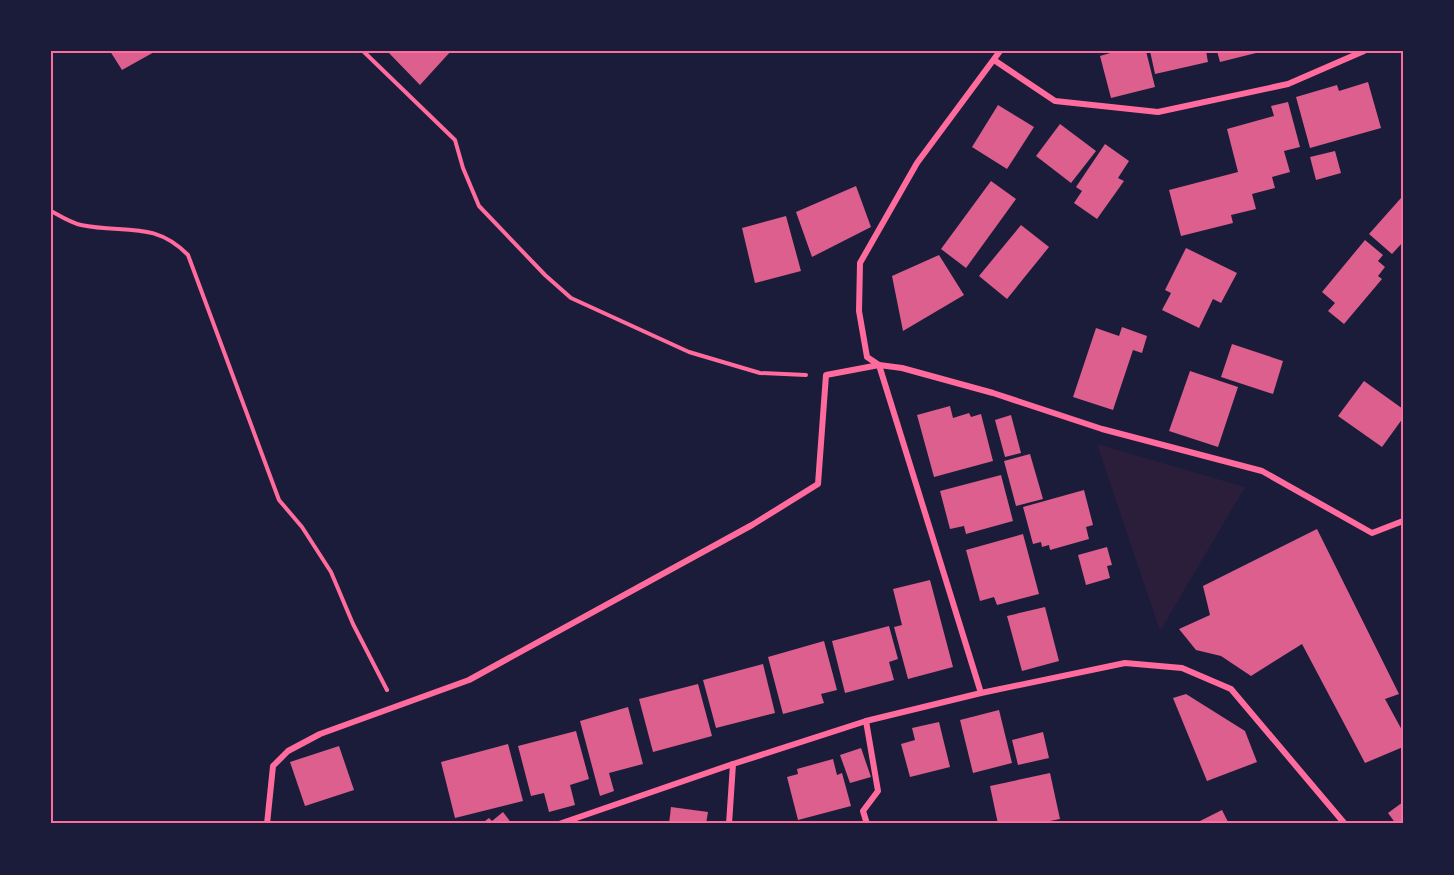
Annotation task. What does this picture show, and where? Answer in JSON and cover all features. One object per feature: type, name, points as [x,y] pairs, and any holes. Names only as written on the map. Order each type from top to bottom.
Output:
[{"type":"street","points":[[981,693],[879,365],[867,357],[859,311],[860,263],[917,164],[1000,51]]},
{"type":"street","points":[[994,60],[1054,101],[1158,112],[1288,84],[1364,51]]},
{"type":"street","points":[[267,824],[273,766],[288,751],[320,734],[469,680],[752,525],[818,484],[826,375],[879,365],[902,368],[993,393],[1102,429],[1262,471],[1372,533],[1403,521]]},
{"type":"street","points":[[559,824],[866,721],[981,693],[1125,663],[1182,668],[1231,688],[1345,824]]},
{"type":"street","points":[[866,721],[878,791],[863,811],[867,824]]},
{"type":"street","points":[[729,824],[733,764]]},
{"type":"path","points":[[363,51],[455,140],[463,168],[479,206],[545,275],[571,298],[699,355],[760,373],[826,375]]},
{"type":"path","points":[[51,211],[81,225],[149,231],[180,247],[188,255],[279,500],[302,527],[331,572],[353,624],[381,676],[394,707]]},
{"type":"shaded area","points":[[1097,444],[1245,487],[1160,631]]},
{"type":"building","points":[[110,51],[156,51],[122,70]]},
{"type":"building","points":[[387,51],[451,51],[420,85]]},
{"type":"building","points":[[1117,51],[1146,51],[1155,87],[1111,98],[1100,56]]},
{"type":"building","points":[[1150,51],[1206,51],[1208,62],[1155,74]]},
{"type":"building","points":[[1217,51],[1260,51],[1260,52],[1220,62]]},
{"type":"building","points":[[1368,82],[1381,128],[1310,148],[1296,97],[1337,85],[1339,91]]},
{"type":"building","points":[[1288,102],[1300,147],[1284,151],[1290,172],[1272,177],[1275,188],[1252,194],[1256,209],[1231,215],[1233,223],[1181,236],[1169,190],[1238,172],[1227,129],[1274,116],[1271,106]]},
{"type":"building","points":[[998,105],[1034,127],[1007,169],[972,147]]},
{"type":"building","points":[[1060,124],[1096,151],[1071,183],[1036,156]]},
{"type":"building","points":[[1105,144],[1129,161],[1118,178],[1124,181],[1097,219],[1074,203],[1082,191],[1076,187]]},
{"type":"building","points":[[1335,151],[1341,173],[1316,180],[1310,157]]},
{"type":"building","points":[[991,181],[1016,199],[966,268],[941,249]]},
{"type":"building","points":[[856,186],[871,227],[812,257],[796,212]]},
{"type":"building","points":[[1401,198],[1403,199],[1403,242],[1392,254],[1369,234]]},
{"type":"building","points":[[786,216],[801,271],[755,283],[742,228]]},
{"type":"building","points":[[1021,225],[1049,247],[1007,299],[979,276]]},
{"type":"building","points":[[1365,240],[1383,255],[1378,261],[1385,267],[1378,276],[1382,279],[1344,324],[1328,311],[1335,303],[1322,292]]},
{"type":"building","points":[[1186,248],[1237,273],[1221,303],[1213,299],[1199,328],[1162,310],[1171,293],[1165,290]]},
{"type":"building","points":[[939,255],[964,295],[903,331],[892,276]]},
{"type":"building","points":[[1122,327],[1147,336],[1142,353],[1133,350],[1113,410],[1073,397],[1096,328],[1119,336]]},
{"type":"building","points":[[1232,344],[1283,361],[1273,394],[1221,377]]},
{"type":"building","points":[[1190,371],[1238,387],[1218,447],[1169,431]]},
{"type":"building","points":[[1364,381],[1403,409],[1403,418],[1382,447],[1338,416]]},
{"type":"building","points":[[950,406],[953,418],[969,413],[971,417],[981,414],[993,461],[934,477],[917,415]]},
{"type":"building","points":[[1011,415],[1021,453],[1005,457],[995,420]]},
{"type":"building","points":[[1030,454],[1043,499],[1016,506],[1004,461]]},
{"type":"building","points":[[1001,475],[1013,521],[966,534],[964,526],[950,529],[940,491]]},
{"type":"building","points":[[1084,490],[1093,525],[1086,527],[1089,539],[1050,550],[1049,545],[1042,547],[1041,542],[1033,544],[1023,507]]},
{"type":"building","points":[[1317,529],[1399,694],[1385,699],[1403,732],[1403,747],[1365,763],[1302,644],[1251,676],[1221,656],[1196,650],[1179,629],[1210,615],[1203,586]]},
{"type":"building","points":[[1023,534],[1039,594],[997,605],[994,597],[980,601],[966,550]]},
{"type":"building","points":[[1107,547],[1112,565],[1107,566],[1110,578],[1086,585],[1078,555]]},
{"type":"building","points":[[930,580],[953,667],[908,679],[894,627],[902,625],[893,589]]},
{"type":"building","points":[[1045,607],[1059,661],[1022,671],[1007,616]]},
{"type":"building","points":[[889,626],[898,659],[889,662],[894,680],[845,693],[832,641]]},
{"type":"building","points":[[824,641],[837,690],[821,694],[824,703],[783,714],[768,657]]},
{"type":"building","points":[[763,664],[775,713],[716,728],[703,680]]},
{"type":"building","points":[[698,684],[712,736],[653,752],[639,699]]},
{"type":"building","points":[[1186,694],[1245,731],[1257,762],[1207,781],[1173,698]]},
{"type":"building","points":[[628,707],[643,764],[609,773],[614,791],[600,796],[580,721]]},
{"type":"building","points":[[999,710],[1012,763],[973,773],[960,720]]},
{"type":"building","points":[[939,722],[950,767],[910,777],[901,744],[915,740],[912,728]]},
{"type":"building","points":[[576,731],[589,779],[570,785],[575,805],[549,812],[544,793],[531,796],[518,746]]},
{"type":"building","points":[[1043,732],[1049,758],[1018,765],[1012,740]]},
{"type":"building","points":[[508,744],[523,801],[455,818],[441,762]]},
{"type":"building","points":[[339,746],[354,790],[305,806],[290,762]]},
{"type":"building","points":[[861,748],[871,777],[850,783],[840,755]]},
{"type":"building","points":[[833,759],[837,775],[842,773],[851,806],[798,820],[787,777],[798,774],[797,769]]},
{"type":"building","points":[[1050,773],[1060,819],[1035,824],[998,824],[990,786]]},
{"type":"building","points":[[1403,802],[1403,824],[1396,824],[1388,813]]},
{"type":"building","points":[[671,807],[708,812],[706,824],[669,824]]},
{"type":"building","points":[[1222,810],[1229,824],[1194,824]]},
{"type":"building","points":[[503,812],[512,824],[481,824],[489,818],[492,821]]}]
